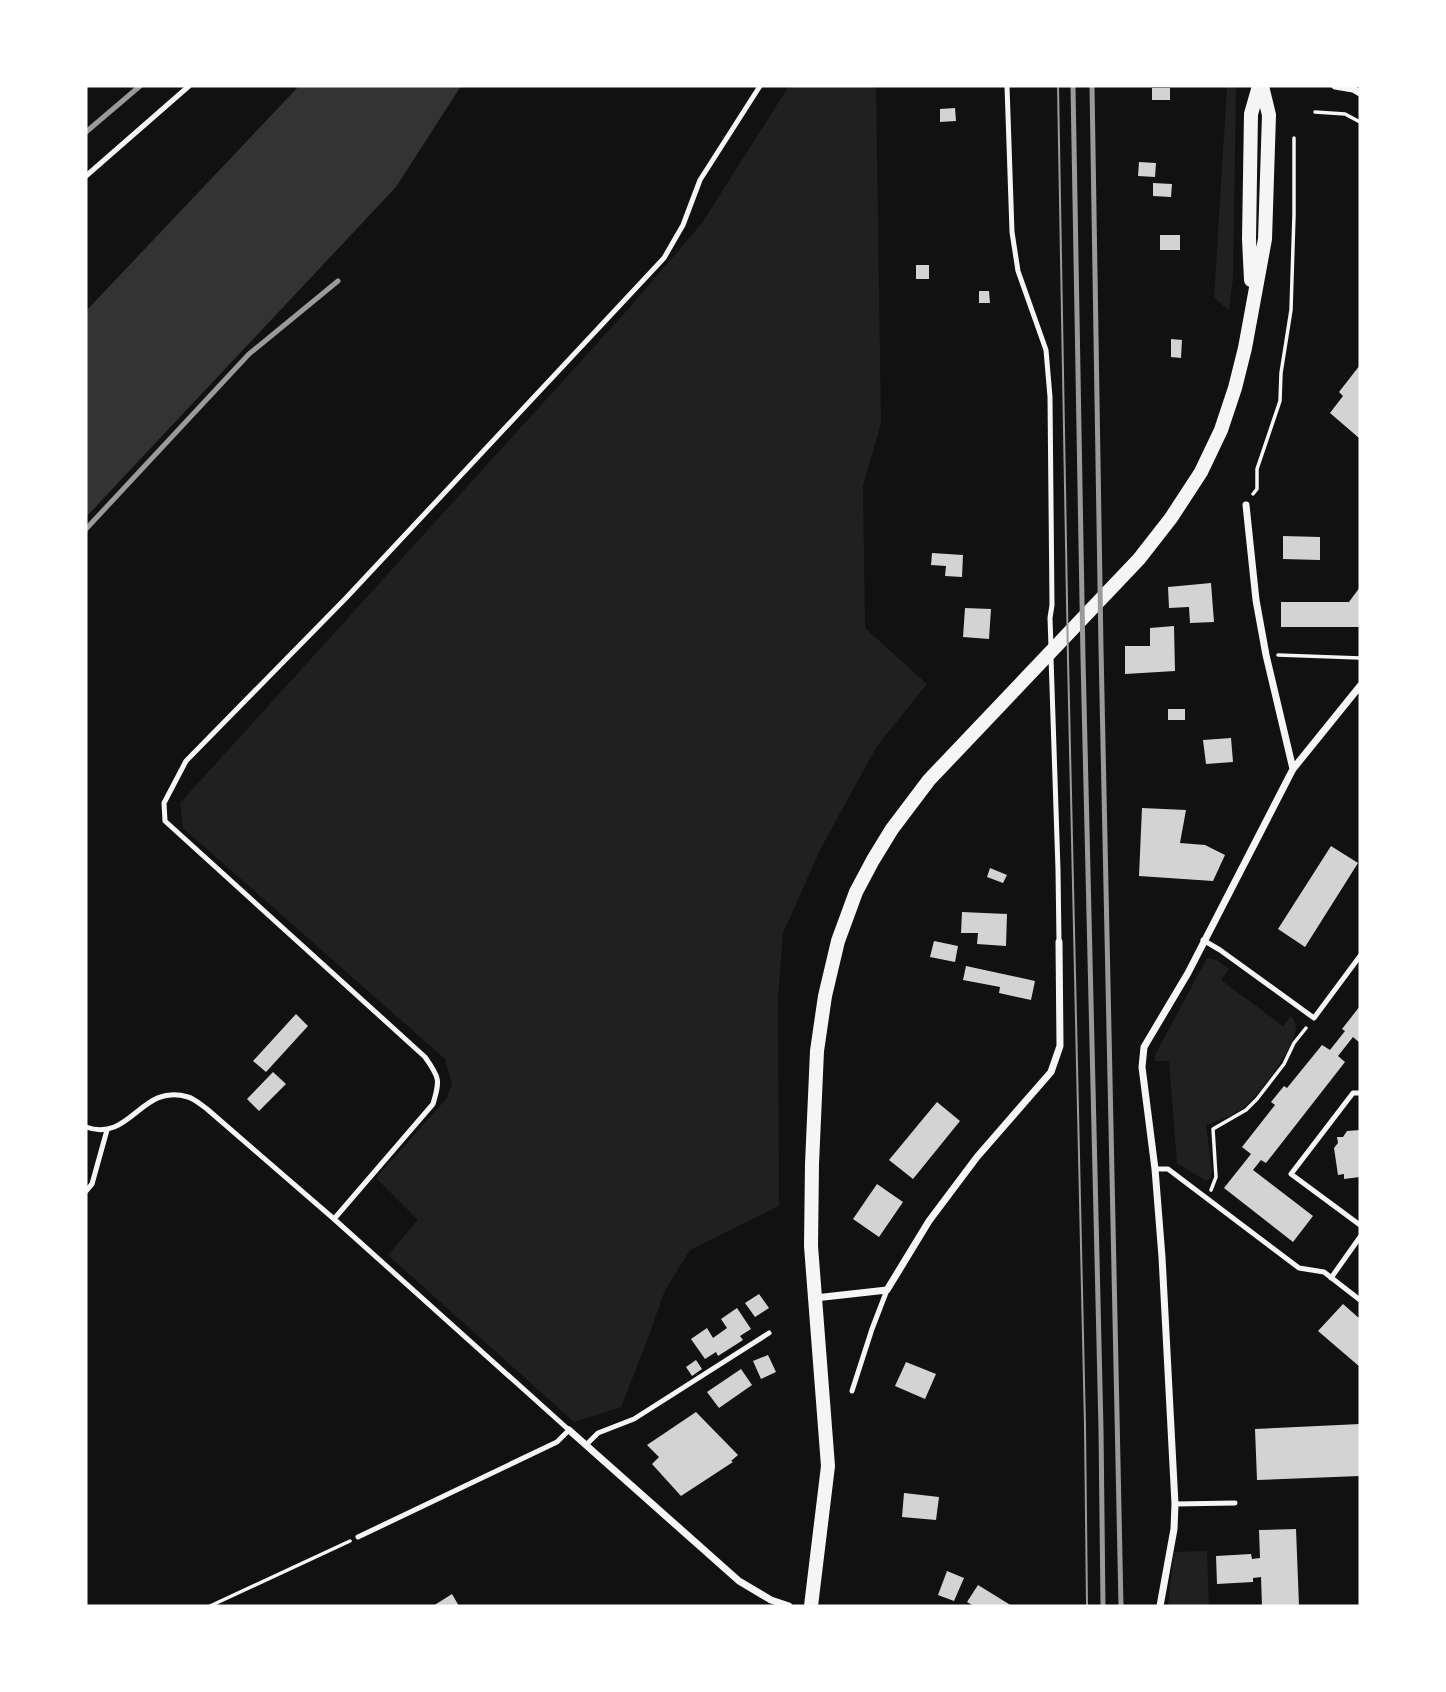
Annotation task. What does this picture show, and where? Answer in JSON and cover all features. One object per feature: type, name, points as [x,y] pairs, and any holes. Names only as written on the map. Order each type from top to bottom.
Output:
[{"type":"main road","points":[[811,1606],[828,1466],[814,1298],[811,1174],[817,1051],[825,996],[838,941],[856,892],[873,860],[929,780],[1139,559],[1171,518],[1201,472],[1221,430],[1236,388],[1265,239],[1269,115],[1261,86]]},
{"type":"street","points":[[1335,86],[1356,89]]},
{"type":"street","points":[[1246,505],[1256,600],[1293,769]]},
{"type":"street","points":[[1160,1606],[1174,1529],[1175,1504],[1163,1257],[1142,1068],[1144,1047],[1182,982],[1293,769],[1360,686]]},
{"type":"street","points":[[814,1298],[887,1290],[929,1221],[977,1157],[1051,1072],[1060,1046],[1059,942]]},
{"type":"street","points":[[569,1430],[740,1581],[771,1600],[789,1606]]},
{"type":"lane","points":[[86,176],[189,86]]},
{"type":"lane","points":[[334,1219],[433,1104],[438,1085],[435,1071],[425,1057],[165,821],[164,803],[186,761],[346,598],[663,258],[683,225],[700,180],[760,86]]},
{"type":"lane","points":[[1007,86],[1012,232],[1018,271],[1046,350],[1050,397],[1050,618],[1059,942]]},
{"type":"lane","points":[[1203,940],[1314,1018],[1360,956]]},
{"type":"lane","points":[[1360,1093],[1353,1093],[1291,1174],[1360,1225]]},
{"type":"lane","points":[[86,1127],[107,1130],[120,1125],[156,1097],[173,1094],[191,1097],[334,1219],[569,1430],[557,1442],[358,1537]]},
{"type":"lane","points":[[86,1191],[92,1184],[107,1130]]},
{"type":"lane","points":[[1155,1169],[1168,1169],[1299,1268],[1324,1272],[1360,1300]]},
{"type":"lane","points":[[1331,1278],[1360,1237]]},
{"type":"lane","points":[[852,1391],[887,1290]]},
{"type":"lane","points":[[586,1445],[598,1433],[634,1419],[769,1333]]},
{"type":"lane","points":[[1175,1504],[1235,1503]]},
{"type":"path","points":[[1315,113],[1345,114],[1360,122]]},
{"type":"path","points":[[1246,505],[1257,489],[1257,469],[1280,401],[1293,276],[1294,138]]},
{"type":"path","points":[[1266,655],[1360,658]]},
{"type":"path","points":[[1205,1197],[1213,1187],[1216,1177],[1213,1129],[1246,1110],[1257,1100],[1284,1064],[1294,1043],[1314,1018]]},
{"type":"path","points":[[210,1606],[358,1537]]},
{"type":"shaded area","points":[[299,86],[461,86],[396,187],[86,517],[86,311]]},
{"type":"shaded area","points":[[789,86],[876,86],[881,424],[863,485],[865,628],[927,684],[877,746],[821,848],[783,933],[778,998],[779,1206],[690,1250],[665,1290],[621,1407],[574,1422],[388,1255],[418,1220],[376,1178],[446,1099],[452,1085],[445,1059],[183,828],[180,803],[632,305],[702,223]]},
{"type":"shaded area","points":[[1227,86],[1236,86],[1233,279],[1229,310],[1214,298]]},
{"type":"shaded area","points":[[1207,958],[1217,960],[1229,969],[1221,980],[1283,1026],[1291,1016],[1296,1026],[1295,1035],[1283,1058],[1257,1094],[1242,1109],[1206,1125],[1212,1172],[1210,1179],[1206,1181],[1177,1163],[1169,1061],[1155,1061],[1155,1055]]},
{"type":"shaded area","points":[[1207,1551],[1209,1606],[1168,1606],[1174,1552]]},
{"type":"building","points":[[1152,88],[1170,88],[1170,100],[1152,100]]},
{"type":"building","points":[[955,108],[956,121],[940,122],[940,109]]},
{"type":"building","points":[[1139,162],[1156,163],[1155,177],[1138,176]]},
{"type":"building","points":[[1153,183],[1172,184],[1171,197],[1153,196]]},
{"type":"building","points":[[1160,235],[1180,235],[1180,250],[1160,250]]},
{"type":"building","points":[[916,265],[929,265],[929,279],[916,279]]},
{"type":"building","points":[[979,291],[989,291],[990,303],[979,303]]},
{"type":"building","points":[[1171,339],[1182,340],[1181,358],[1171,357]]},
{"type":"building","points":[[1360,365],[1359,438],[1330,413],[1343,396],[1339,392]]},
{"type":"building","points":[[1283,536],[1320,537],[1320,560],[1283,559]]},
{"type":"building","points":[[932,553],[963,555],[962,577],[945,576],[946,566],[931,565]]},
{"type":"building","points":[[1211,583],[1214,622],[1190,623],[1189,607],[1169,608],[1168,587]]},
{"type":"building","points":[[1360,587],[1360,627],[1281,627],[1281,602],[1349,602]]},
{"type":"building","points":[[965,608],[991,609],[989,639],[963,637]]},
{"type":"building","points":[[1174,626],[1175,671],[1125,674],[1125,646],[1150,646],[1150,628]]},
{"type":"building","points":[[1168,709],[1185,709],[1185,720],[1168,720]]},
{"type":"building","points":[[1231,738],[1233,762],[1206,764],[1203,740]]},
{"type":"building","points":[[1142,808],[1186,810],[1180,843],[1205,845],[1225,855],[1213,881],[1139,876]]},
{"type":"building","points":[[1331,846],[1358,863],[1305,947],[1278,929]]},
{"type":"building","points":[[990,868],[1007,875],[1003,883],[987,877]]},
{"type":"building","points":[[962,912],[1007,914],[1006,946],[977,944],[978,933],[961,933]]},
{"type":"building","points":[[934,941],[958,946],[955,962],[930,957]]},
{"type":"building","points":[[966,966],[1035,981],[1031,1000],[999,993],[1000,987],[963,980]]},
{"type":"building","points":[[1360,1006],[1360,1043],[1353,1037],[1338,1056],[1345,1062],[1266,1163],[1261,1160],[1253,1170],[1313,1216],[1293,1242],[1224,1188],[1251,1154],[1242,1147],[1275,1105],[1271,1102],[1284,1086],[1287,1088],[1322,1045],[1330,1050]]},
{"type":"building","points":[[296,1014],[308,1026],[266,1072],[253,1061]]},
{"type":"building","points":[[273,1072],[286,1084],[259,1111],[247,1099]]},
{"type":"building","points":[[937,1102],[960,1121],[913,1179],[889,1160]]},
{"type":"building","points":[[1360,1130],[1360,1177],[1344,1179],[1344,1174],[1338,1175],[1334,1148],[1338,1143],[1337,1137],[1343,1137],[1347,1131]]},
{"type":"building","points":[[877,1184],[903,1202],[879,1237],[853,1219]]},
{"type":"building","points":[[759,1294],[769,1308],[755,1317],[745,1303]]},
{"type":"building","points":[[1343,1304],[1360,1319],[1360,1367],[1318,1331]]},
{"type":"building","points":[[737,1308],[751,1329],[740,1336],[743,1340],[718,1356],[716,1352],[705,1359],[691,1339],[707,1328],[713,1338],[727,1328],[721,1319]]},
{"type":"building","points":[[768,1355],[776,1372],[761,1379],[753,1361]]},
{"type":"building","points":[[696,1360],[702,1369],[692,1376],[686,1367]]},
{"type":"building","points":[[906,1362],[936,1374],[925,1399],[895,1386]]},
{"type":"building","points":[[741,1369],[752,1385],[719,1408],[707,1392]]},
{"type":"building","points":[[696,1412],[738,1455],[731,1461],[733,1462],[681,1496],[652,1464],[659,1457],[647,1445]]},
{"type":"building","points":[[1360,1424],[1360,1476],[1257,1480],[1255,1429]]},
{"type":"building","points":[[904,1493],[939,1497],[936,1520],[902,1517]]},
{"type":"building","points":[[1296,1529],[1299,1606],[1262,1606],[1261,1577],[1253,1578],[1253,1582],[1217,1584],[1216,1556],[1251,1554],[1252,1559],[1260,1558],[1259,1530]]},
{"type":"building","points":[[947,1571],[964,1578],[954,1601],[938,1595]]},
{"type":"building","points":[[978,1585],[1012,1606],[974,1606],[967,1602]]},
{"type":"building","points":[[452,1594],[459,1606],[433,1606]]},
{"type":"tram line","points":[[1058,86],[1087,1606]]},
{"type":"railway","points":[[86,132],[140,86]]},
{"type":"railway","points":[[1073,86],[1103,1606]]},
{"type":"railway","points":[[1092,86],[1121,1606]]},
{"type":"railway","points":[[86,529],[249,354],[338,281]]}]
